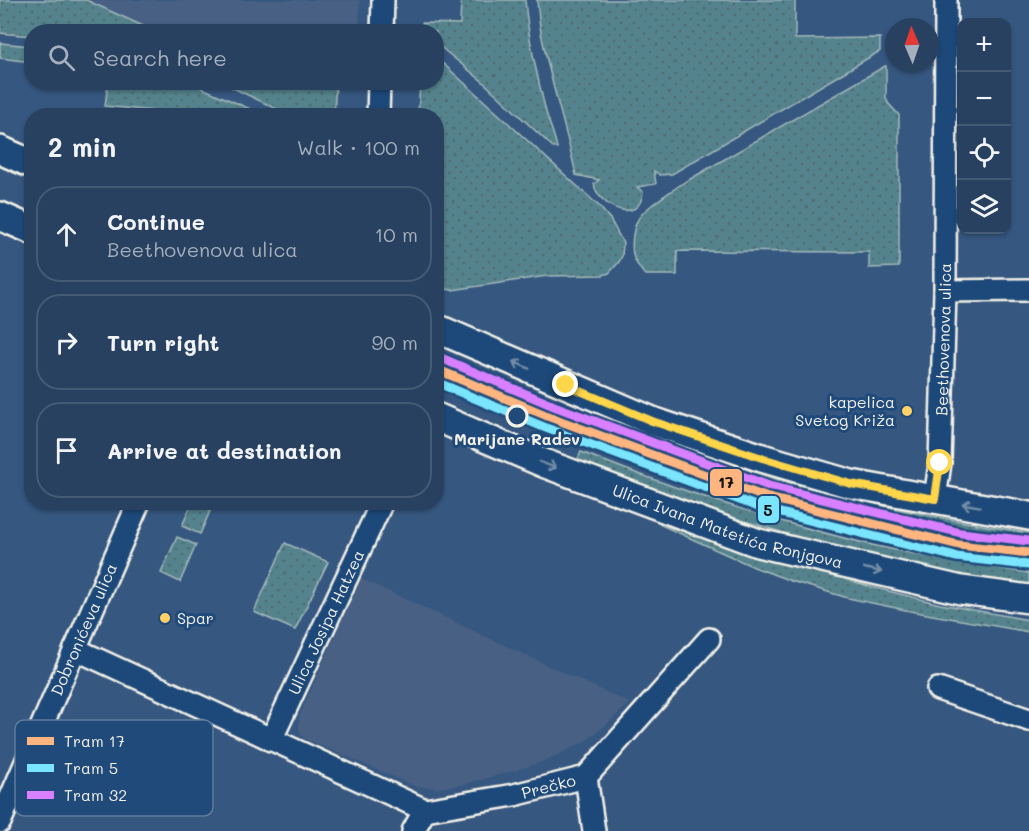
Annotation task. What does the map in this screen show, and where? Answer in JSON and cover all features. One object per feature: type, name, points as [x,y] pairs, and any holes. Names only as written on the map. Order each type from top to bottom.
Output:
[{"type":"street","points":[[382,24],[383,0]]},
{"type":"street","name":"Beethovenova ulica","points":[[935,499],[940,463],[945,291],[945,0]]},
{"type":"street","points":[[378,108],[379,90]]},
{"type":"street","points":[[0,150],[24,160]]},
{"type":"street","points":[[0,216],[24,226]]},
{"type":"street","points":[[945,291],[1029,290]]},
{"type":"street","points":[[444,331],[652,421],[762,458],[851,484],[1029,516]]},
{"type":"street","name":"Ulica Ivana Matetića Ronjgova","points":[[444,420],[546,464],[758,543],[961,590],[1029,599]]},
{"type":"street","name":"Dobronićeva ulica","points":[[44,720],[136,510]]},
{"type":"street","name":"Ulica Josipa Hatzea","points":[[271,740],[378,510]]},
{"type":"street","name":"Prečko","points":[[425,810],[514,795],[586,777],[709,639]]},
{"type":"street","points":[[75,649],[425,810],[413,831]]},
{"type":"street","points":[[938,689],[1029,720]]},
{"type":"street","points":[[586,777],[594,831]]},
{"type":"street","name":"Dobronićeva ulica","points":[[0,822],[15,787]]},
{"type":"shaded area","points":[[86,0],[360,0],[359,24],[139,24]]},
{"type":"shaded area","points":[[360,578],[630,703],[584,742],[556,756],[531,766],[466,784],[438,788],[417,787],[305,739],[299,729],[299,717]]},
{"type":"green space","points":[[0,0],[86,0],[139,24],[24,24],[24,35],[0,33]]},
{"type":"green space","points":[[461,0],[525,0],[536,70],[557,148],[554,148],[482,81],[444,50],[444,24],[422,23],[460,24]]},
{"type":"green space","points":[[537,0],[795,0],[795,39],[880,38],[880,51],[672,174],[660,175],[654,171],[656,184],[637,187],[643,192],[635,208],[619,209],[610,206],[597,192],[594,184],[599,180],[576,175],[553,86]]},
{"type":"green space","points":[[0,43],[24,45],[24,61],[0,58]]},
{"type":"green space","points":[[444,64],[599,206],[610,219],[623,243],[619,262],[609,273],[603,275],[547,276],[452,290],[444,288],[444,108],[418,108],[420,90],[444,90]]},
{"type":"green space","points":[[885,66],[886,97],[888,103],[899,115],[899,267],[869,268],[869,252],[677,251],[677,275],[645,275],[638,266],[632,250],[635,228],[642,214],[680,185]]},
{"type":"green space","points":[[107,90],[207,90],[248,108],[124,108],[105,106]]},
{"type":"green space","points":[[237,90],[336,90],[334,108],[275,108]]},
{"type":"green space","points":[[591,412],[692,451],[787,482],[890,507],[1029,533],[1029,547],[941,531],[789,496],[721,475],[585,426]]},
{"type":"green space","points":[[581,452],[725,504],[835,536],[911,553],[1029,573],[1029,589],[925,570],[725,515],[577,461]]},
{"type":"green space","points":[[189,510],[211,510],[200,534],[182,526]]},
{"type":"green space","points":[[659,524],[872,587],[940,604],[1029,620],[1029,632],[848,598],[754,567]]},
{"type":"green space","points":[[177,537],[196,545],[180,582],[161,573]]},
{"type":"green space","points":[[285,543],[328,562],[295,630],[254,612]]},
{"type":"tram line","name":"32","points":[[444,359],[554,406],[769,486],[961,533],[1029,541]]},
{"type":"tram line","name":"17","points":[[444,372],[550,417],[765,497],[959,545],[1029,553]]},
{"type":"tram line","name":"5","points":[[444,385],[546,428],[761,508],[956,557],[1028,565]]},
{"type":"place","name":"kapelica Svetog Križa","points":[[907,411]]},
{"type":"place","name":"Marijane Radev","points":[[517,416]]},
{"type":"place","name":"Spar","points":[[165,618]]},
{"type":"route","points":[[566,385],[652,421],[762,458],[851,484],[935,499],[940,463]]}]
